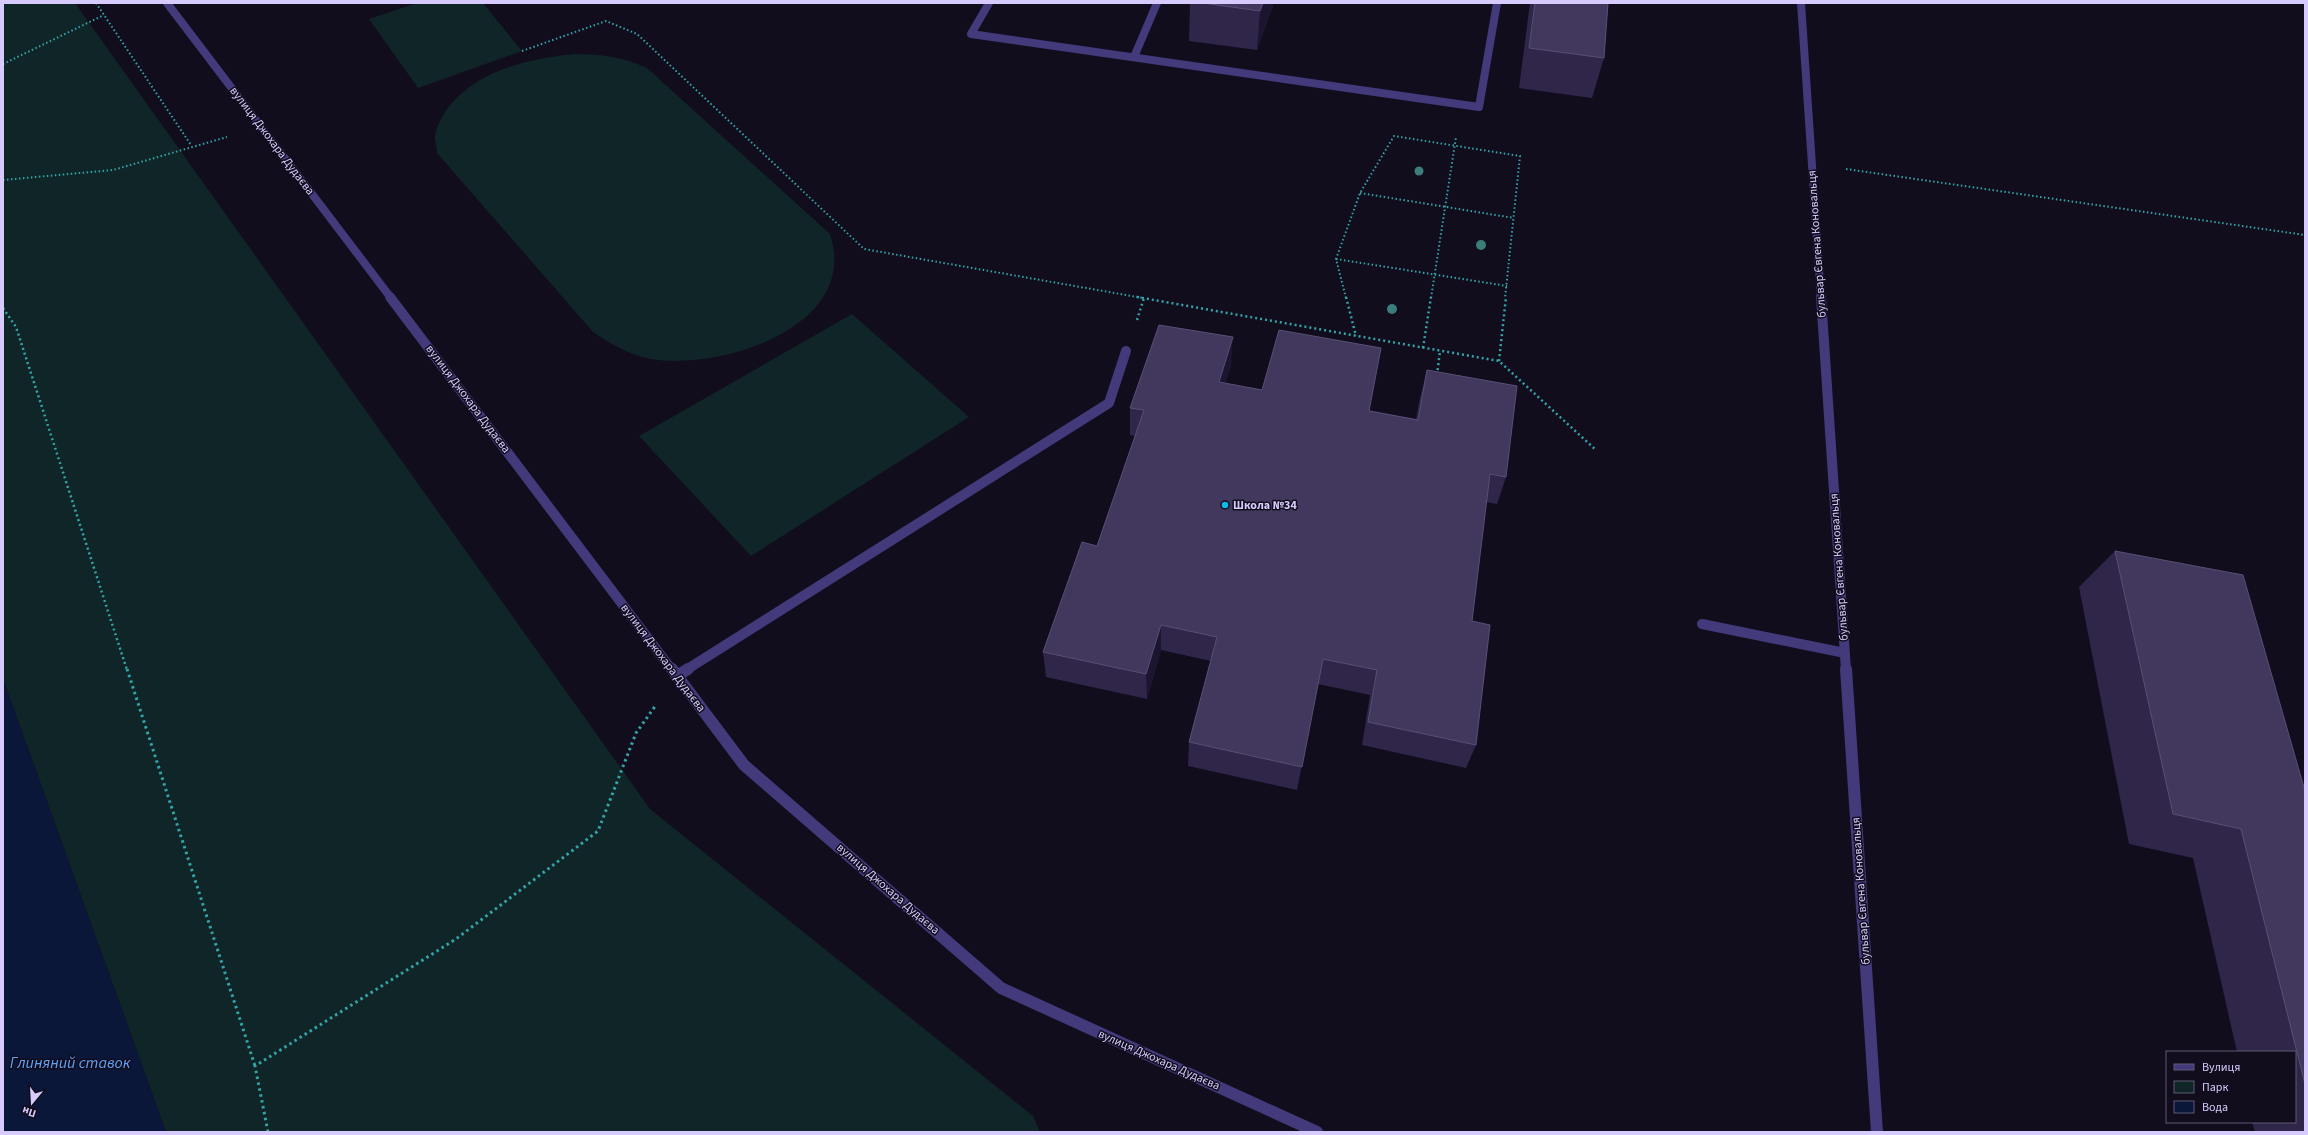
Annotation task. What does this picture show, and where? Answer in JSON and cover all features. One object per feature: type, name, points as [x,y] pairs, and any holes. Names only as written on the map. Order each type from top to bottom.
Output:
[{"type":"street","name":"вулиця Джохара Дудаєва","points":[[167,3],[744,765],[1001,988],[1317,1132]]},
{"type":"street","points":[[989,3],[971,34],[1479,106],[1497,3]]},
{"type":"street","points":[[1134,57],[1157,3]]},
{"type":"street","name":"бульвар Євгена Коновальця","points":[[1801,3],[1877,1132]]},
{"type":"street","points":[[677,676],[1109,403],[1126,351]]},
{"type":"street","points":[[1702,624],[1845,653]]},
{"type":"path","points":[[96,3],[191,146]]},
{"type":"path","points":[[3,64],[104,15]]},
{"type":"path","points":[[522,51],[606,21],[637,34],[864,249],[1499,361],[1596,450]]},
{"type":"path","points":[[3,180],[113,170],[191,146],[262,128]]},
{"type":"path","points":[[1356,336],[1336,258],[1360,193],[1394,136],[1520,156],[1499,361]]},
{"type":"path","points":[[1423,348],[1455,146]]},
{"type":"path","points":[[1812,164],[2305,235]]},
{"type":"path","points":[[1360,193],[1514,218]]},
{"type":"path","points":[[1336,258],[1507,286]]},
{"type":"path","points":[[3,308],[16,327],[19,335],[255,1066],[268,1132]]},
{"type":"path","points":[[1436,380],[1440,351]]},
{"type":"path","points":[[255,1066],[456,939],[598,832],[636,733],[677,676]]},
{"type":"green space","points":[[3,3],[75,3],[650,809],[1033,1116],[1040,1132],[166,1132],[3,679]]},
{"type":"green space","points":[[417,3],[483,3],[522,51],[418,88],[369,19]]},
{"type":"green space","points":[[576,54],[612,57],[629,61],[647,68],[830,234],[834,267],[825,294],[805,318],[778,336],[746,349],[712,358],[680,361],[651,359],[628,352],[613,345],[593,332],[437,153],[435,135],[440,121],[445,112],[457,98],[471,86],[503,69],[521,63]]},
{"type":"green space","points":[[852,314],[969,417],[751,556],[639,436]]},
{"type":"water","name":"Глиняний ставок","points":[[3,679],[166,1132],[3,1132]]},
{"type":"building","points":[[1203,3],[1263,3],[1260,11]]},
{"type":"building","points":[[1535,3],[1608,3],[1604,58],[1529,48]]},
{"type":"building","points":[[1159,325],[1233,337],[1219,382],[1262,390],[1279,330],[1381,348],[1369,411],[1418,420],[1427,370],[1517,386],[1506,477],[1490,474],[1472,621],[1490,625],[1476,745],[1368,722],[1377,670],[1323,659],[1302,767],[1189,742],[1217,637],[1161,625],[1146,674],[1043,652],[1082,542],[1097,546],[1144,410],[1130,408]]},
{"type":"building","points":[[2115,551],[2243,575],[2305,791],[2305,1084],[2241,829],[2173,814]]},
{"type":"place","name":"Школа №34","points":[[1225,505]]}]
